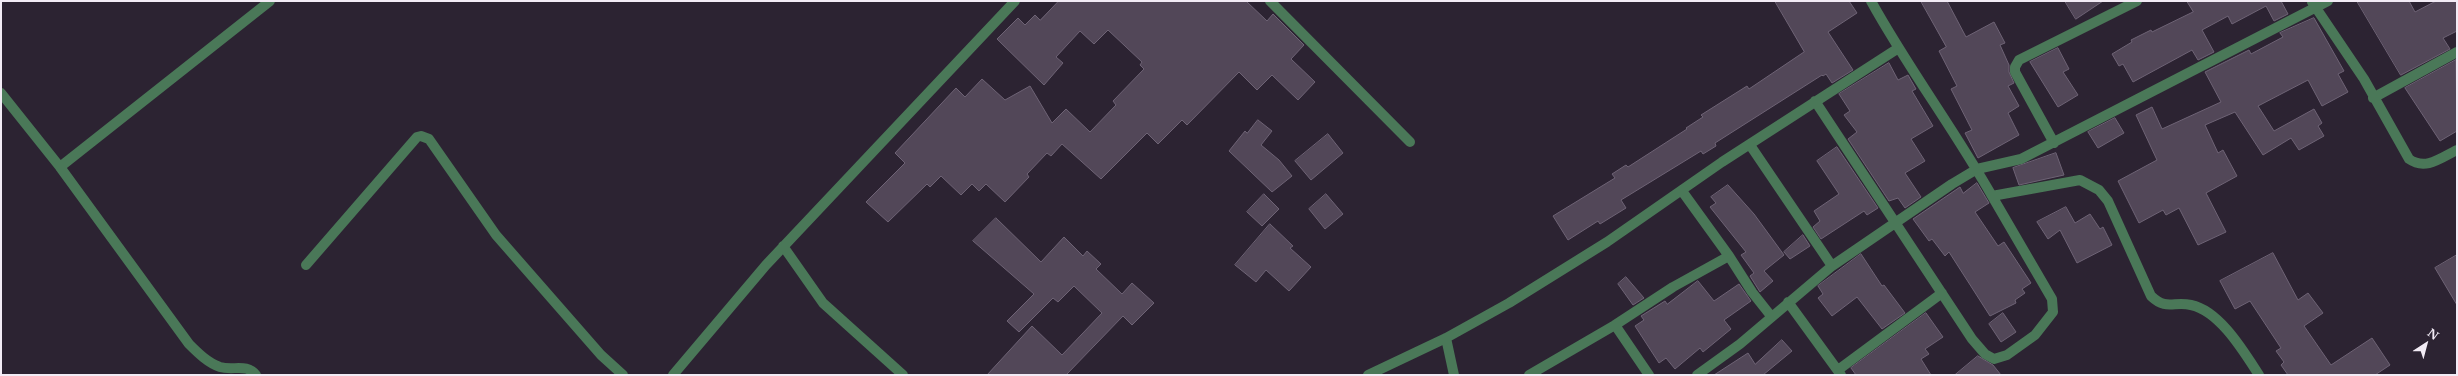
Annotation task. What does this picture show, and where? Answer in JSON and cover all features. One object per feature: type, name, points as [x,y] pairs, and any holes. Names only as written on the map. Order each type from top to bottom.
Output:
[{"type":"street","points":[[60,167],[270,1]]},
{"type":"street","points":[[673,375],[783,246],[1014,1]]},
{"type":"street","points":[[1270,1],[1410,142]]},
{"type":"street","points":[[1815,101],[1972,339],[1984,354],[1994,359],[2007,355],[2035,335],[2053,312],[2052,299],[1977,169],[1897,49],[1871,1]]},
{"type":"street","points":[[2054,143],[2015,72],[2014,66],[2019,60],[2136,1]]},
{"type":"street","points":[[1697,375],[1740,344],[1771,316],[1832,266],[1977,169],[2021,159],[2054,143],[2314,4],[2328,1]]},
{"type":"street","points":[[2314,4],[2364,79],[2373,98],[2413,162],[2427,165],[2457,150]]},
{"type":"street","points":[[1368,375],[1446,338],[1509,303],[1607,242],[1815,101],[1897,49]]},
{"type":"street","points":[[2373,98],[2457,52]]},
{"type":"street","points":[[1,93],[60,167],[190,344],[199,354],[218,367],[228,369],[247,368],[256,375]]},
{"type":"street","points":[[306,265],[417,137],[424,136],[429,139],[496,235],[601,355],[623,375]]},
{"type":"street","points":[[1750,145],[1832,266]]},
{"type":"street","points":[[1992,196],[2080,180],[2099,190],[2108,201],[2151,296],[2165,306],[2190,305],[2202,309],[2237,341],[2259,375]]},
{"type":"street","points":[[1682,191],[1729,256],[1752,292],[1771,316]]},
{"type":"street","points":[[783,246],[823,303],[903,375]]},
{"type":"street","points":[[1529,375],[1615,325],[1673,287],[1729,256]]},
{"type":"street","points":[[1788,302],[1840,372],[1942,292]]},
{"type":"street","points":[[1615,325],[1649,375]]},
{"type":"street","points":[[1446,338],[1454,375]]},
{"type":"building","points":[[1059,1],[1246,1],[1267,21],[1273,14],[1304,45],[1291,59],[1315,82],[1298,100],[1272,75],[1257,90],[1239,72],[1187,125],[1182,120],[1158,144],[1147,133],[1101,179],[1062,144],[1051,156],[1047,153],[1027,174],[1029,177],[1005,202],[986,184],[979,191],[972,184],[961,195],[941,176],[930,187],[927,184],[888,222],[866,202],[905,163],[895,153],[956,88],[965,97],[982,79],[1005,100],[1030,86],[1052,123],[1066,109],[1090,132],[1116,105],[1113,101],[1144,69],[1140,65],[1142,62],[1108,30],[1094,44],[1080,31],[1056,57],[1063,63],[1044,85],[997,39],[1018,18],[1025,25],[1035,15],[1040,20]]},
{"type":"building","points":[[1775,1],[1849,1],[1857,13],[1828,32],[1853,70],[1832,83],[1826,74],[1823,76],[1822,75],[1715,143],[1716,146],[1703,154],[1701,151],[1621,200],[1626,208],[1600,224],[1598,221],[1568,240],[1553,216],[1615,178],[1612,174],[1626,165],[1628,167],[1687,129],[1686,128],[1703,117],[1701,115],[1747,86],[1749,89],[1804,52]]},
{"type":"building","points":[[1921,1],[1947,1],[1966,37],[1994,22],[2005,43],[2000,45],[2009,65],[2009,72],[2014,83],[2008,86],[2019,106],[2008,113],[2019,135],[1978,158],[1965,133],[1972,130],[1951,89],[1957,86],[1939,51],[1946,47]]},
{"type":"building","points":[[2065,1],[2103,1],[2076,19]]},
{"type":"building","points":[[2187,1],[2281,1],[2288,14],[2274,21],[2266,6],[2232,24],[2228,16],[2202,30],[2214,52],[2198,60],[2192,50],[2133,82],[2123,64],[2119,66],[2112,54],[2132,42],[2131,40],[2151,30],[2152,32],[2193,12]]},
{"type":"building","points":[[2357,1],[2409,1],[2415,12],[2436,1],[2457,1],[2457,31],[2443,38],[2450,49],[2401,75]]},
{"type":"building","points":[[2314,18],[2344,71],[2338,74],[2348,92],[2322,106],[2308,80],[2258,106],[2274,131],[2314,109],[2322,123],[2318,126],[2324,136],[2299,150],[2291,138],[2263,155],[2235,112],[2205,125],[2218,153],[2223,150],[2237,176],[2206,193],[2226,232],[2198,245],[2179,208],[2166,215],[2163,210],[2139,223],[2118,181],[2157,160],[2136,115],[2152,107],[2162,129],[2221,102],[2205,72],[2249,50],[2251,54],[2283,37],[2280,33]]},
{"type":"building","points":[[2058,48],[2069,69],[2063,72],[2078,95],[2058,107],[2030,62]]},
{"type":"building","points":[[2456,60],[2457,131],[2440,141],[2405,88]]},
{"type":"building","points":[[1889,63],[1898,80],[1908,75],[1916,89],[1912,91],[1933,126],[1911,139],[1925,161],[1905,173],[1921,197],[1905,208],[1898,198],[1889,201],[1848,139],[1857,132],[1844,115],[1850,111],[1839,94]]},
{"type":"building","points":[[2115,118],[2124,133],[2098,148],[2088,132]]},
{"type":"building","points":[[1258,120],[1272,131],[1261,145],[1279,160],[1292,176],[1272,192],[1229,151],[1245,131],[1247,133]]},
{"type":"building","points":[[1328,134],[1343,153],[1311,180],[1295,161]]},
{"type":"building","points":[[1837,147],[1878,208],[1867,215],[1864,211],[1821,239],[1813,227],[1820,221],[1814,211],[1839,194],[1817,161]]},
{"type":"building","points":[[2056,153],[2064,175],[2019,185],[2013,168]]},
{"type":"building","points":[[1977,183],[1989,203],[1975,212],[1998,246],[2004,242],[2031,283],[2022,289],[2025,293],[2015,300],[2016,303],[1990,316],[1949,252],[1945,256],[1932,239],[1929,241],[1913,219],[1960,187],[1963,193]]},
{"type":"building","points":[[1728,185],[1754,214],[1784,255],[1764,271],[1773,281],[1760,292],[1750,276],[1754,273],[1741,255],[1746,252],[1710,207],[1716,203],[1711,197]]},
{"type":"building","points":[[1264,194],[1279,209],[1262,226],[1247,212]]},
{"type":"building","points":[[1326,194],[1343,214],[1325,229],[1309,209]]},
{"type":"building","points":[[2066,207],[2075,223],[2090,214],[2100,229],[2103,227],[2112,245],[2077,263],[2060,230],[2048,239],[2037,222]]},
{"type":"building","points":[[996,218],[1041,262],[1064,237],[1083,256],[1087,251],[1101,264],[1096,269],[1122,294],[1132,283],[1154,303],[1132,325],[1123,316],[1066,375],[987,375],[1032,326],[1062,355],[1102,313],[1074,286],[1058,302],[1053,298],[1019,332],[1007,321],[1034,294],[973,241]]},
{"type":"building","points":[[1270,224],[1293,246],[1290,248],[1311,267],[1289,291],[1266,270],[1256,282],[1235,265]]},
{"type":"building","points":[[1803,235],[1810,246],[1790,259],[1784,252]]},
{"type":"building","points":[[2273,253],[2298,300],[2308,293],[2323,313],[2304,326],[2331,365],[2372,338],[2390,365],[2375,375],[2288,375],[2281,365],[2284,362],[2276,351],[2281,348],[2250,301],[2235,309],[2220,281]]},
{"type":"building","points":[[1861,254],[1882,286],[1884,285],[1905,313],[1882,329],[1857,297],[1832,316],[1818,298],[1823,294],[1818,286]]},
{"type":"building","points":[[2457,255],[2457,305],[2435,268]]},
{"type":"building","points":[[1626,277],[1644,298],[1633,305],[1618,284]]},
{"type":"building","points":[[1698,281],[1714,301],[1739,284],[1751,301],[1724,320],[1731,329],[1703,352],[1700,348],[1675,369],[1666,358],[1659,363],[1635,326],[1644,320],[1641,316],[1665,301],[1667,304]]},
{"type":"building","points":[[1926,313],[1943,337],[1925,349],[1929,354],[1921,359],[1931,375],[1856,375],[1851,368]]},
{"type":"building","points":[[2003,313],[2016,332],[2001,342],[1989,324]]},
{"type":"building","points":[[1782,340],[1792,351],[1763,375],[1714,375],[1748,353],[1755,364]]},
{"type":"building","points":[[1978,356],[1993,365],[2001,375],[1955,375]]}]
